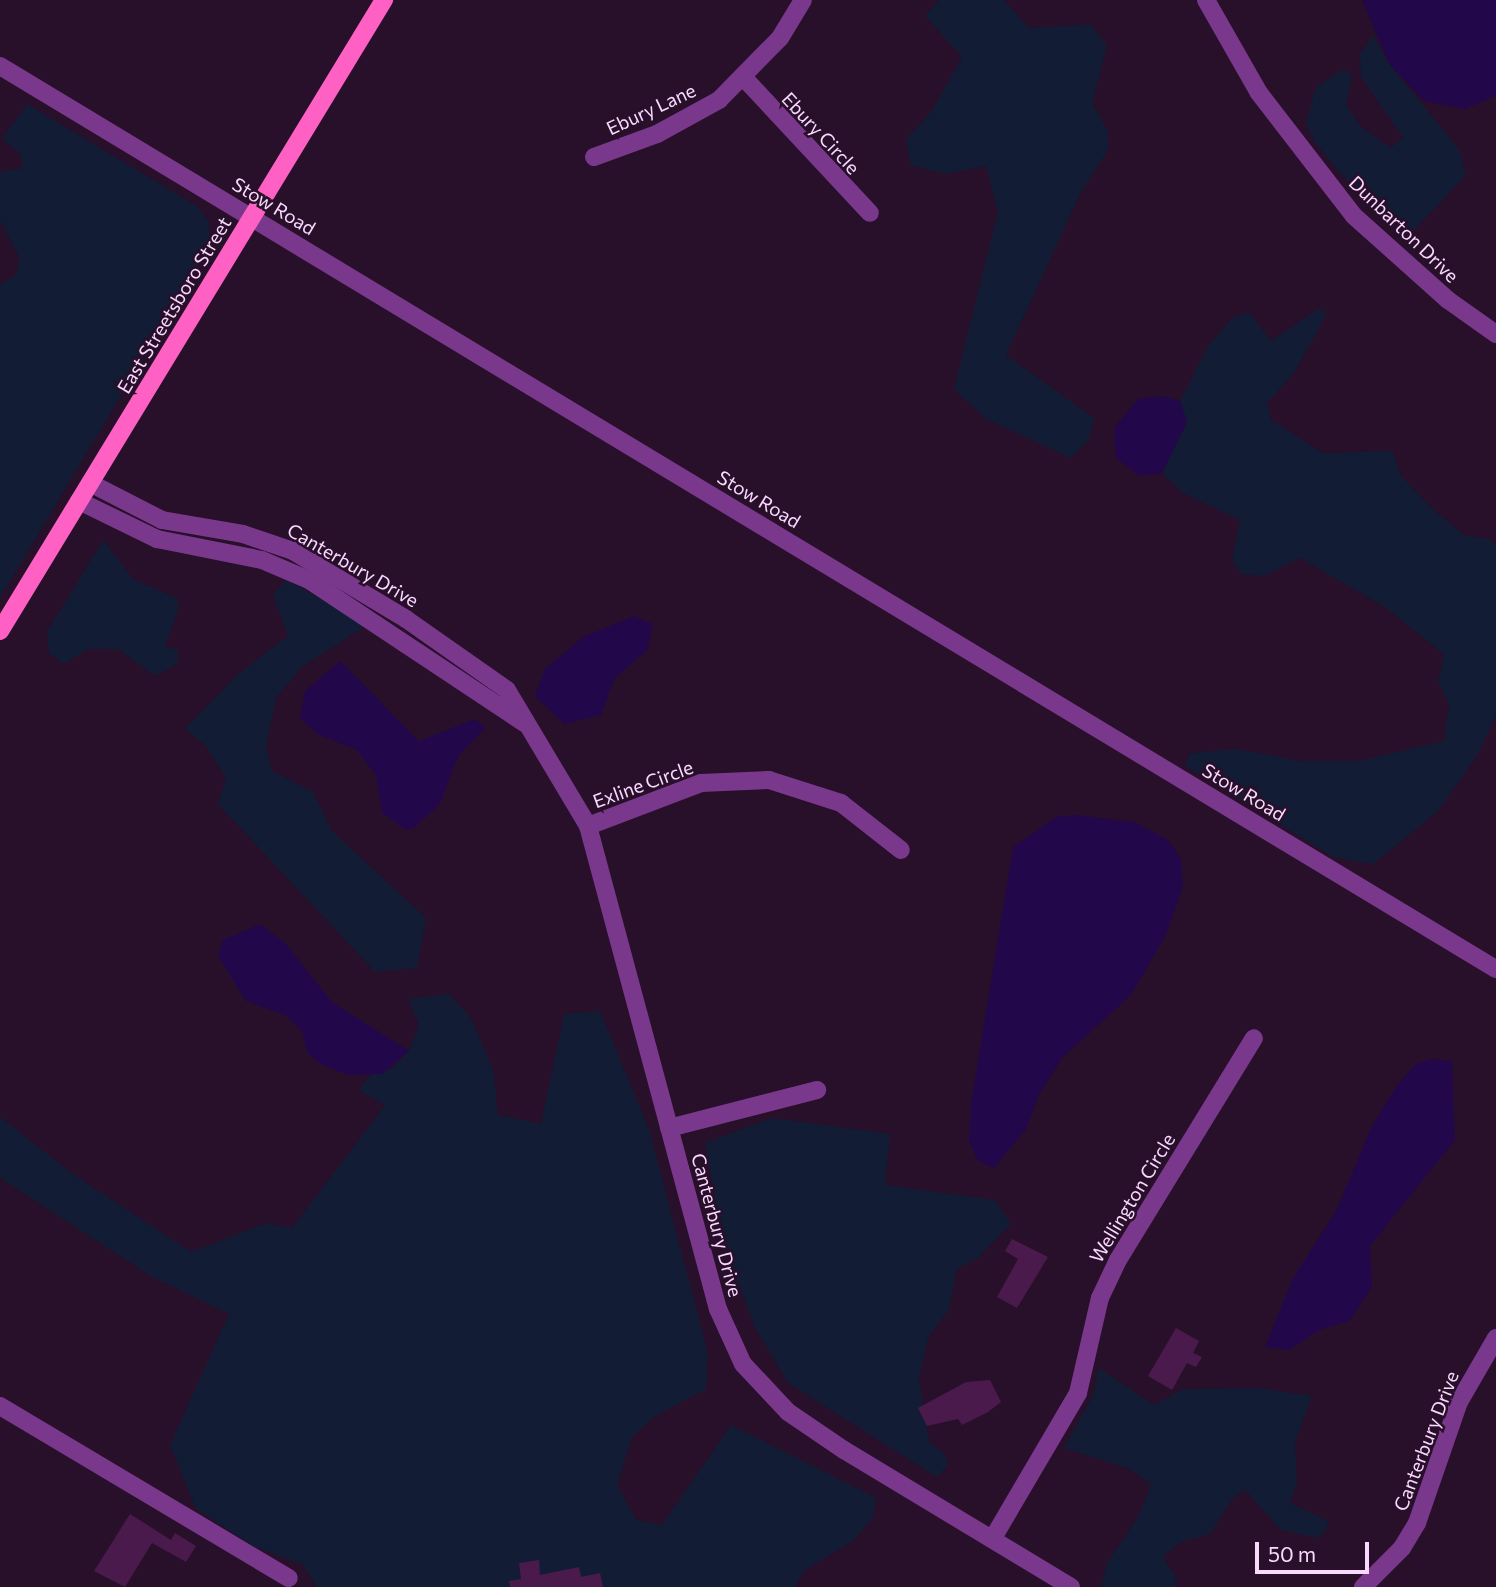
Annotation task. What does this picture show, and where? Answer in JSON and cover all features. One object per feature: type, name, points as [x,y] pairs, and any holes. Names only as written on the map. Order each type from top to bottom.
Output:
[{"type":"main road","name":"East Streetsboro Street","points":[[0,631],[384,0]]},
{"type":"street","name":"Ebury Lane","points":[[594,157],[692,116],[745,79],[803,0]]},
{"type":"street","name":"Dunbarton Drive","points":[[1206,0],[1259,93],[1330,188],[1402,262],[1496,334]]},
{"type":"street","name":"Stow Road","points":[[0,66],[1496,969]]},
{"type":"street","name":"Ebury Circle","points":[[745,79],[870,213]]},
{"type":"street","name":"Canterbury Drive","points":[[90,483],[162,520],[251,536],[384,616],[459,655],[507,690],[524,723],[588,826],[724,1327],[754,1378],[788,1412],[844,1450],[1071,1587]]},
{"type":"street","name":"Canterbury Drive","points":[[79,501],[155,539],[303,567]]},
{"type":"street","name":"Canterbury Drive","points":[[384,616],[448,670],[524,723]]},
{"type":"street","points":[[448,670],[459,655]]},
{"type":"street","name":"Exline Circle","points":[[588,826],[701,783],[769,780],[841,803],[901,850]]},
{"type":"street","name":"Wellington Circle","points":[[993,1538],[1078,1393],[1100,1298],[1118,1259],[1255,1038]]},
{"type":"street","points":[[669,1128],[817,1090]]},
{"type":"street","name":"Canterbury Drive","points":[[1363,1587],[1402,1548],[1418,1523],[1460,1402],[1496,1338]]},
{"type":"street","points":[[0,1406],[289,1578]]},
{"type":"shaded area","points":[[939,0],[1004,0],[1029,28],[1091,24],[1107,46],[1092,103],[1108,131],[1108,150],[1079,196],[1006,355],[1094,418],[1089,439],[1071,458],[986,419],[954,389],[998,212],[986,166],[945,174],[911,165],[906,139],[931,112],[962,57],[925,16]]},
{"type":"shaded area","points":[[1362,0],[1496,0],[1496,96],[1464,109],[1424,101],[1390,65]]},
{"type":"shaded area","points":[[1373,35],[1390,65],[1459,149],[1466,175],[1414,230],[1376,214],[1316,144],[1306,123],[1316,87],[1344,69],[1352,75],[1346,105],[1361,127],[1391,148],[1403,137],[1361,77],[1360,54]]},
{"type":"shaded area","points":[[27,104],[197,206],[209,222],[210,246],[0,598],[0,284],[17,274],[19,257],[0,220],[0,172],[23,168],[20,153],[2,139]]},
{"type":"shaded area","points":[[1320,308],[1326,314],[1316,334],[1293,374],[1267,403],[1271,420],[1323,453],[1393,451],[1400,475],[1436,512],[1464,535],[1489,539],[1496,546],[1496,715],[1478,754],[1438,811],[1373,864],[1333,857],[1185,766],[1190,753],[1237,749],[1300,761],[1360,761],[1444,741],[1449,704],[1438,682],[1444,654],[1385,607],[1300,558],[1264,576],[1241,574],[1232,559],[1240,520],[1183,493],[1162,473],[1187,422],[1180,401],[1208,346],[1232,318],[1249,312],[1271,341]]},
{"type":"shaded area","points":[[1163,396],[1180,401],[1187,422],[1162,473],[1140,476],[1116,458],[1114,428],[1138,399]]},
{"type":"shaded area","points":[[103,540],[133,579],[176,598],[179,606],[165,646],[178,651],[178,663],[165,671],[154,675],[118,649],[88,649],[64,664],[49,653],[47,632]]},
{"type":"shaded area","points":[[287,579],[366,626],[303,666],[276,698],[266,747],[272,771],[313,792],[332,831],[426,918],[417,968],[375,972],[218,804],[226,778],[205,745],[185,729],[237,675],[288,636],[273,595]]},
{"type":"shaded area","points":[[634,616],[653,624],[647,650],[615,678],[601,715],[564,724],[535,696],[545,669],[583,637]]},
{"type":"shaded area","points":[[340,661],[419,741],[475,719],[486,728],[458,756],[440,804],[414,828],[406,830],[382,813],[376,775],[357,750],[319,735],[300,718],[305,691]]},
{"type":"shaded area","points":[[1075,815],[1134,822],[1168,840],[1181,859],[1183,886],[1165,937],[1131,995],[1062,1058],[1039,1095],[1026,1129],[994,1168],[978,1161],[969,1141],[971,1104],[1013,847],[1056,817]]},
{"type":"shaded area","points":[[260,924],[285,943],[332,1002],[409,1051],[382,1074],[348,1075],[320,1064],[307,1052],[302,1031],[287,1016],[246,1001],[218,956],[223,940]]},
{"type":"shaded area","points":[[449,994],[471,1018],[494,1073],[498,1115],[541,1124],[564,1014],[600,1011],[649,1129],[708,1353],[706,1389],[654,1417],[632,1437],[617,1484],[636,1520],[662,1525],[731,1425],[876,1498],[873,1518],[854,1540],[805,1570],[795,1587],[317,1587],[302,1564],[255,1547],[196,1509],[170,1445],[229,1314],[151,1276],[0,1178],[0,1117],[73,1174],[191,1252],[267,1223],[292,1228],[385,1105],[359,1090],[372,1073],[390,1070],[409,1051],[419,1025],[408,999]]},
{"type":"shaded area","points":[[1431,1059],[1452,1061],[1455,1140],[1370,1246],[1372,1286],[1350,1321],[1319,1330],[1290,1350],[1265,1347],[1293,1278],[1336,1211],[1372,1126],[1397,1085],[1416,1064]]},
{"type":"shaded area","points":[[772,1118],[890,1134],[885,1185],[995,1200],[1011,1224],[977,1259],[957,1268],[949,1309],[928,1338],[919,1377],[929,1442],[944,1453],[948,1465],[937,1477],[788,1383],[754,1325],[722,1240],[705,1143]]},
{"type":"shaded area","points":[[1099,1368],[1154,1405],[1183,1389],[1261,1388],[1312,1396],[1295,1442],[1297,1482],[1290,1503],[1330,1522],[1319,1538],[1281,1530],[1245,1490],[1233,1498],[1210,1534],[1179,1543],[1163,1557],[1176,1577],[1175,1587],[1101,1587],[1107,1563],[1138,1517],[1151,1484],[1130,1469],[1064,1448],[1093,1395]]},
{"type":"building","points":[[1012,1239],[1048,1257],[1017,1308],[997,1297],[1018,1259],[1005,1251]]},
{"type":"building","points":[[1176,1328],[1199,1341],[1193,1353],[1202,1357],[1196,1367],[1187,1363],[1172,1390],[1148,1376]]},
{"type":"building","points":[[990,1380],[1001,1402],[988,1412],[962,1425],[958,1419],[927,1426],[918,1408],[966,1382]]},
{"type":"building","points":[[130,1514],[171,1540],[175,1533],[196,1546],[186,1562],[152,1543],[125,1587],[94,1571]]},
{"type":"building","points":[[539,1560],[540,1575],[579,1567],[581,1577],[600,1573],[603,1587],[510,1587],[509,1581],[521,1579],[519,1563]]}]
